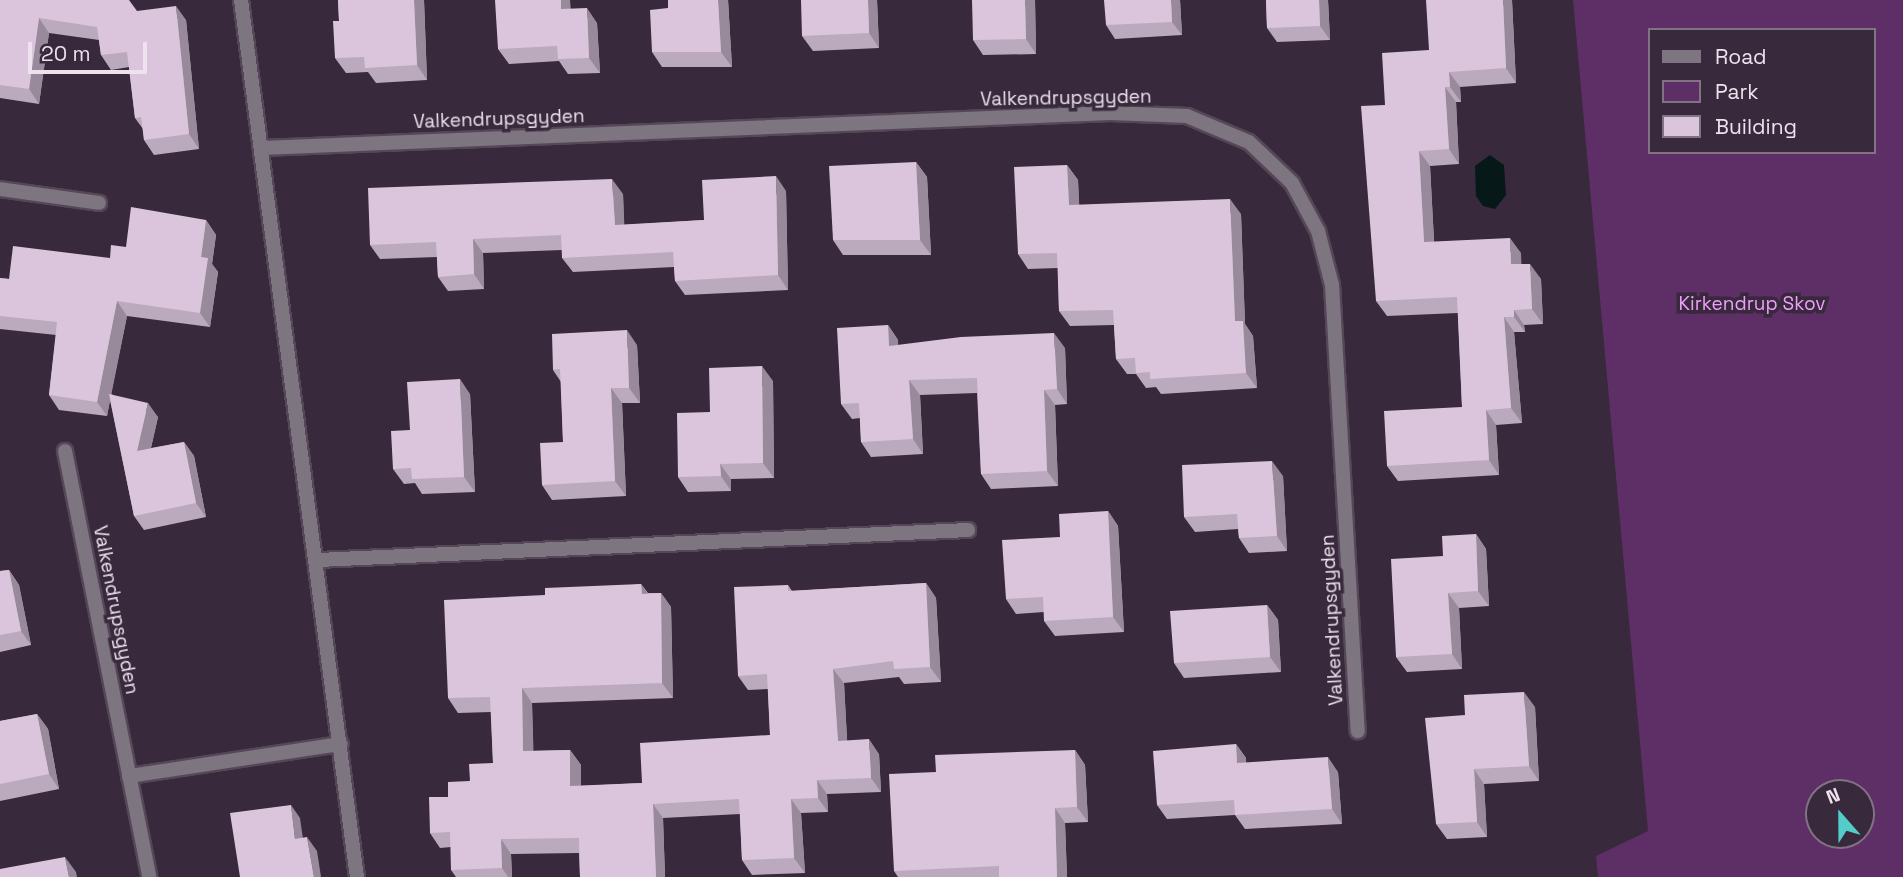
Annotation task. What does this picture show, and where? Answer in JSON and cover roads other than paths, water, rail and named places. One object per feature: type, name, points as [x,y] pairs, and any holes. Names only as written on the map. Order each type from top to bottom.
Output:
[{"type":"street","points":[[240,0],[318,560],[358,877]]},
{"type":"street","name":"Valkendrupsgyden","points":[[262,148],[1110,113],[1187,116],[1250,142],[1292,183],[1318,231],[1332,285],[1358,731]]},
{"type":"street","points":[[0,189],[99,203]]},
{"type":"street","name":"Valkendrupsgyden","points":[[65,451],[149,877]]},
{"type":"street","points":[[318,560],[968,530]]},
{"type":"street","points":[[129,776],[341,744]]},
{"type":"park label","name":"Kirkendrup Skov","points":[[1752,304]]}]
